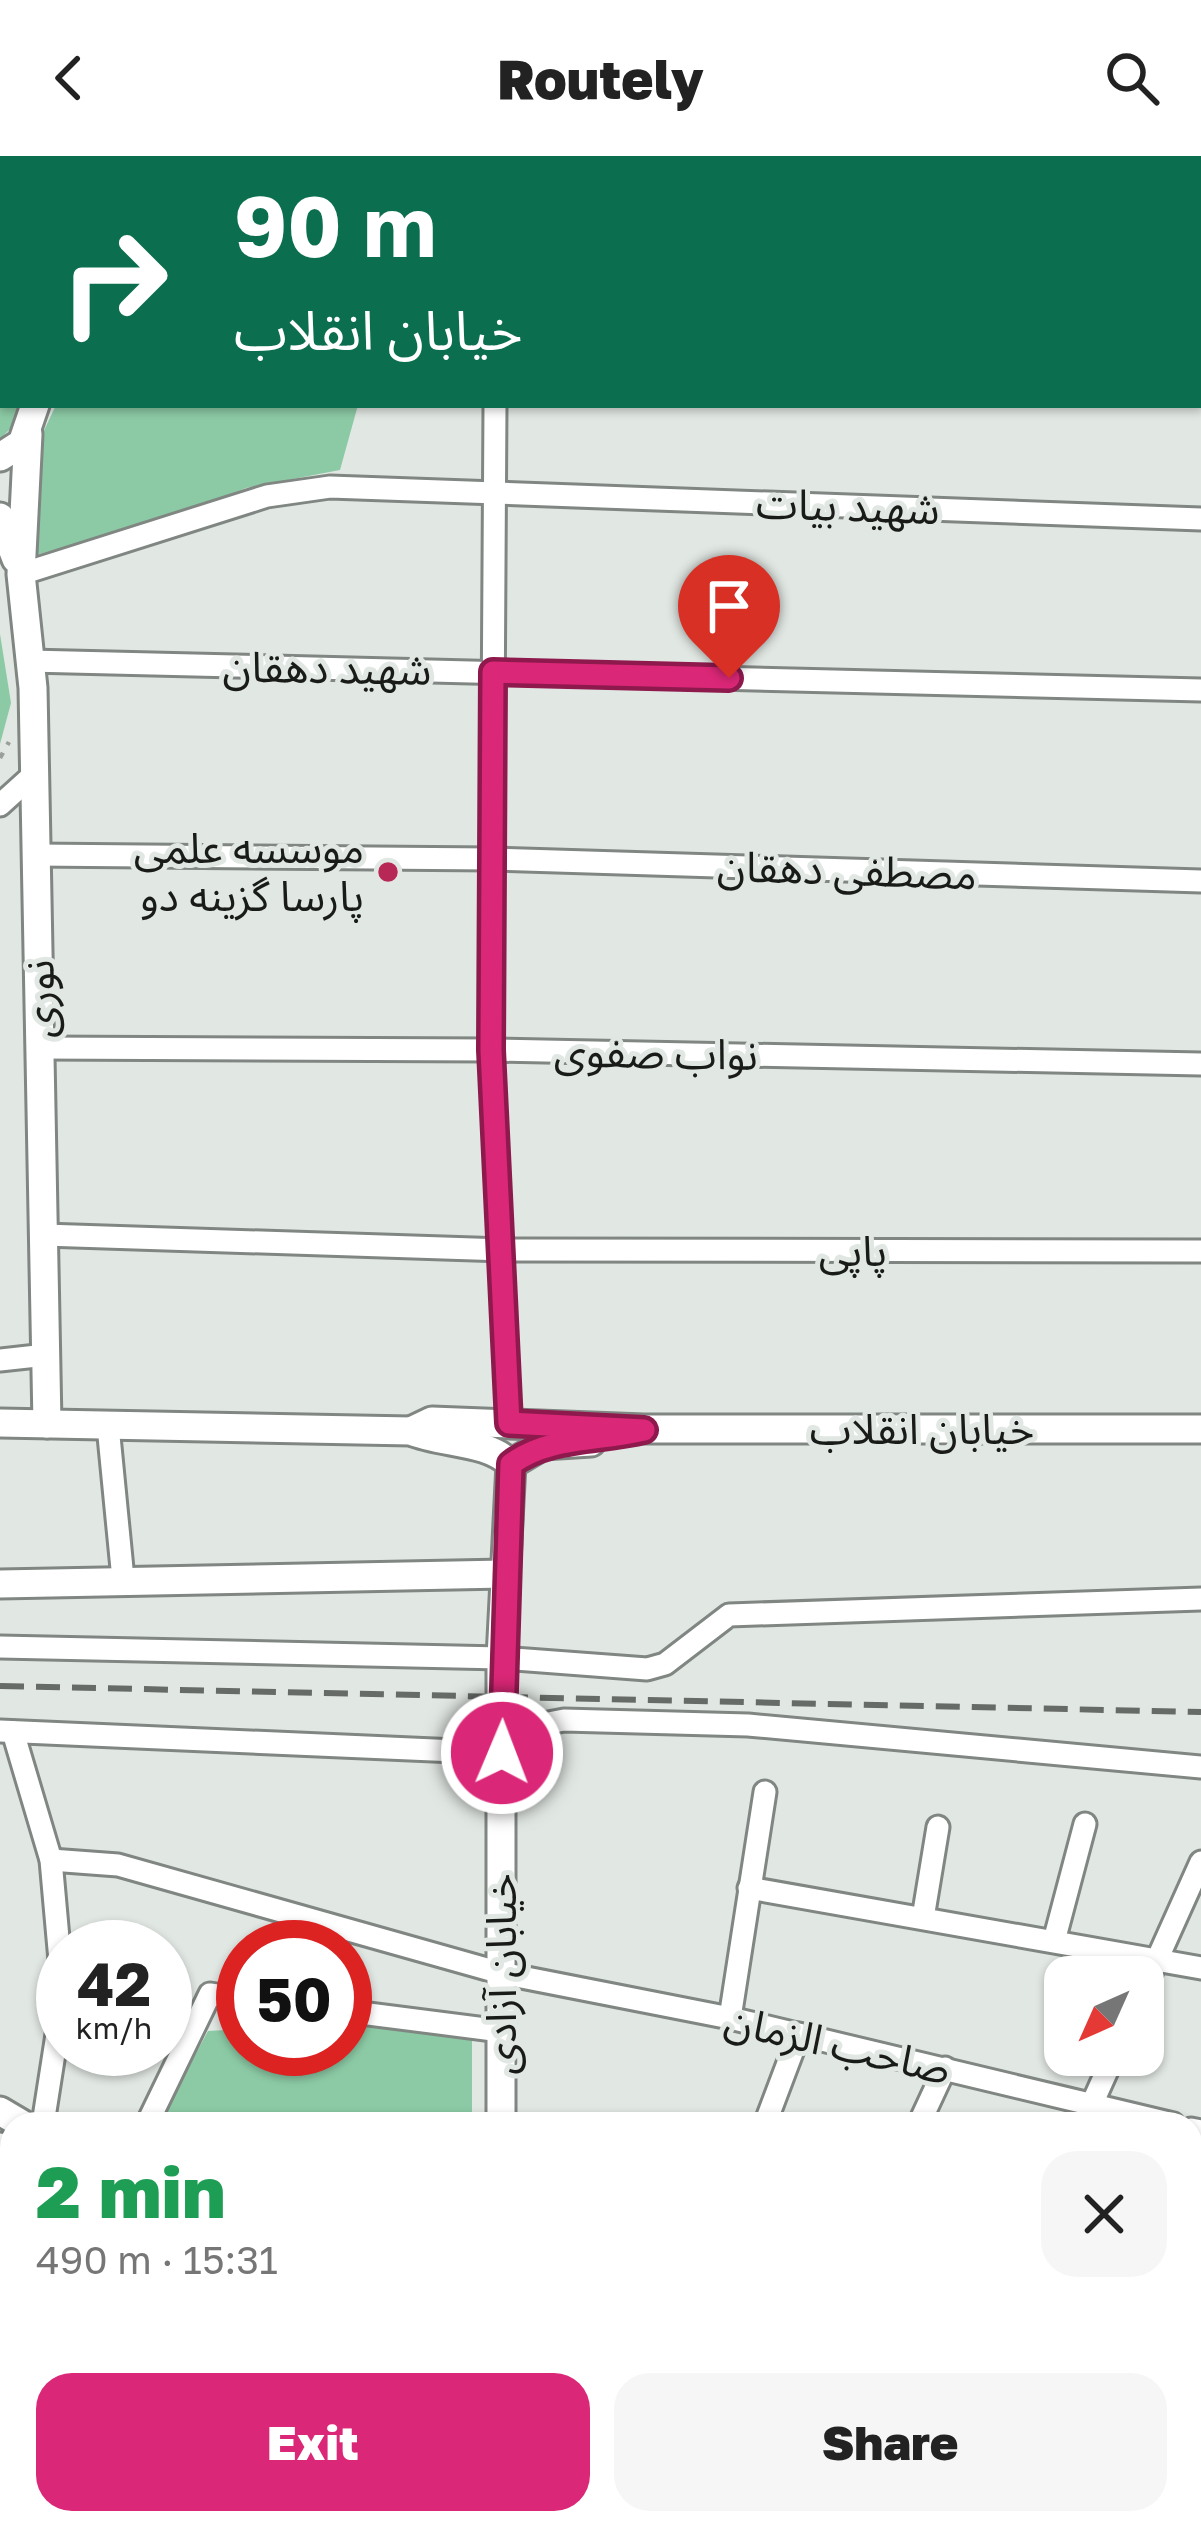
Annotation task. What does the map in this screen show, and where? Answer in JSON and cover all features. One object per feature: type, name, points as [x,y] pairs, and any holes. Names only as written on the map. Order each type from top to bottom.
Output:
[{"type":"main road","points":[[21,574],[28,434],[34,408]]},
{"type":"main road","points":[[0,457],[28,434]]},
{"type":"main road","points":[[0,517],[21,574]]},
{"type":"main road","name":"نوری","points":[[21,574],[29,661],[35,855],[47,1424]]},
{"type":"main road","name":"خیابان انقلاب","points":[[411,1431],[432,1421],[644,1430],[1201,1429]]},
{"type":"main road","name":"خیابان انقلاب","points":[[0,1423],[411,1431],[441,1443],[489,1449],[511,1464],[543,1445],[596,1442],[644,1430]]},
{"type":"main road","name":"خیابان آزادی","points":[[500,2112],[501,1658],[511,1464]]},
{"type":"main road","points":[[0,1583],[504,1574]]},
{"type":"street","points":[[495,408],[491,1050],[509,1423]]},
{"type":"street","name":"شهید بیات","points":[[21,574],[267,496],[330,487],[1201,519]]},
{"type":"street","name":"شهید دهقان","points":[[29,661],[1201,689]]},
{"type":"street","points":[[0,806],[32,776]]},
{"type":"street","name":"مصطفی دهقان","points":[[35,855],[492,859],[1201,881]]},
{"type":"street","name":"نواب صفوی","points":[[40,1048],[491,1050],[1201,1064]]},
{"type":"street","name":"پاپی","points":[[44,1235],[504,1250],[1201,1251]]},
{"type":"street","points":[[0,1360],[46,1355]]},
{"type":"street","points":[[108,1426],[123,1579]]},
{"type":"street","points":[[0,1647],[501,1658],[647,1669],[665,1664],[729,1615],[1201,1599]]},
{"type":"street","points":[[56,1920],[51,1860],[7,1732],[502,1743],[564,1720],[748,1725],[1201,1767]]},
{"type":"street","points":[[730,2018],[764,1792]]},
{"type":"street","points":[[1054,1941],[1085,1824]]},
{"type":"street","points":[[923,1918],[938,1827]]},
{"type":"street","name":"صاحب الزمان","points":[[51,1860],[118,1865],[500,1973],[730,2018],[945,2068],[1082,2112]]},
{"type":"street","points":[[1159,1956],[1198,1873]]},
{"type":"street","points":[[749,1888],[1135,1956]]},
{"type":"street","points":[[1164,1961],[1201,1968]]},
{"type":"street","points":[[153,2112],[210,1994],[216,1995]]},
{"type":"street","points":[[372,2014],[501,2031]]},
{"type":"street","points":[[770,2112],[799,2034]]},
{"type":"street","points":[[925,2112],[945,2068]]},
{"type":"street","points":[[45,2112],[50,2076]]},
{"type":"street","points":[[1089,2112],[1105,2076]]},
{"type":"green space","points":[[0,408],[17,408],[13,426],[0,439]]},
{"type":"green space","points":[[55,408],[357,408],[340,470],[246,488],[190,511],[36,555],[39,441]]},
{"type":"green space","points":[[0,634],[11,703],[0,744]]},
{"type":"green space","points":[[472,2022],[472,2112],[164,2112],[184,2076],[192,2076],[192,2061],[208,2031],[216,2031],[216,2076],[372,2076],[372,2025]]},
{"type":"railway","points":[[0,1686],[1201,1712]]},
{"type":"place","name":"موسسه علمی پارسا گزینه دو","points":[[388,872]]},
{"type":"route","points":[[502,1753],[502,1616],[511,1464],[543,1445],[596,1442],[644,1430],[509,1423],[491,1050],[493,672],[729,678]]}]
